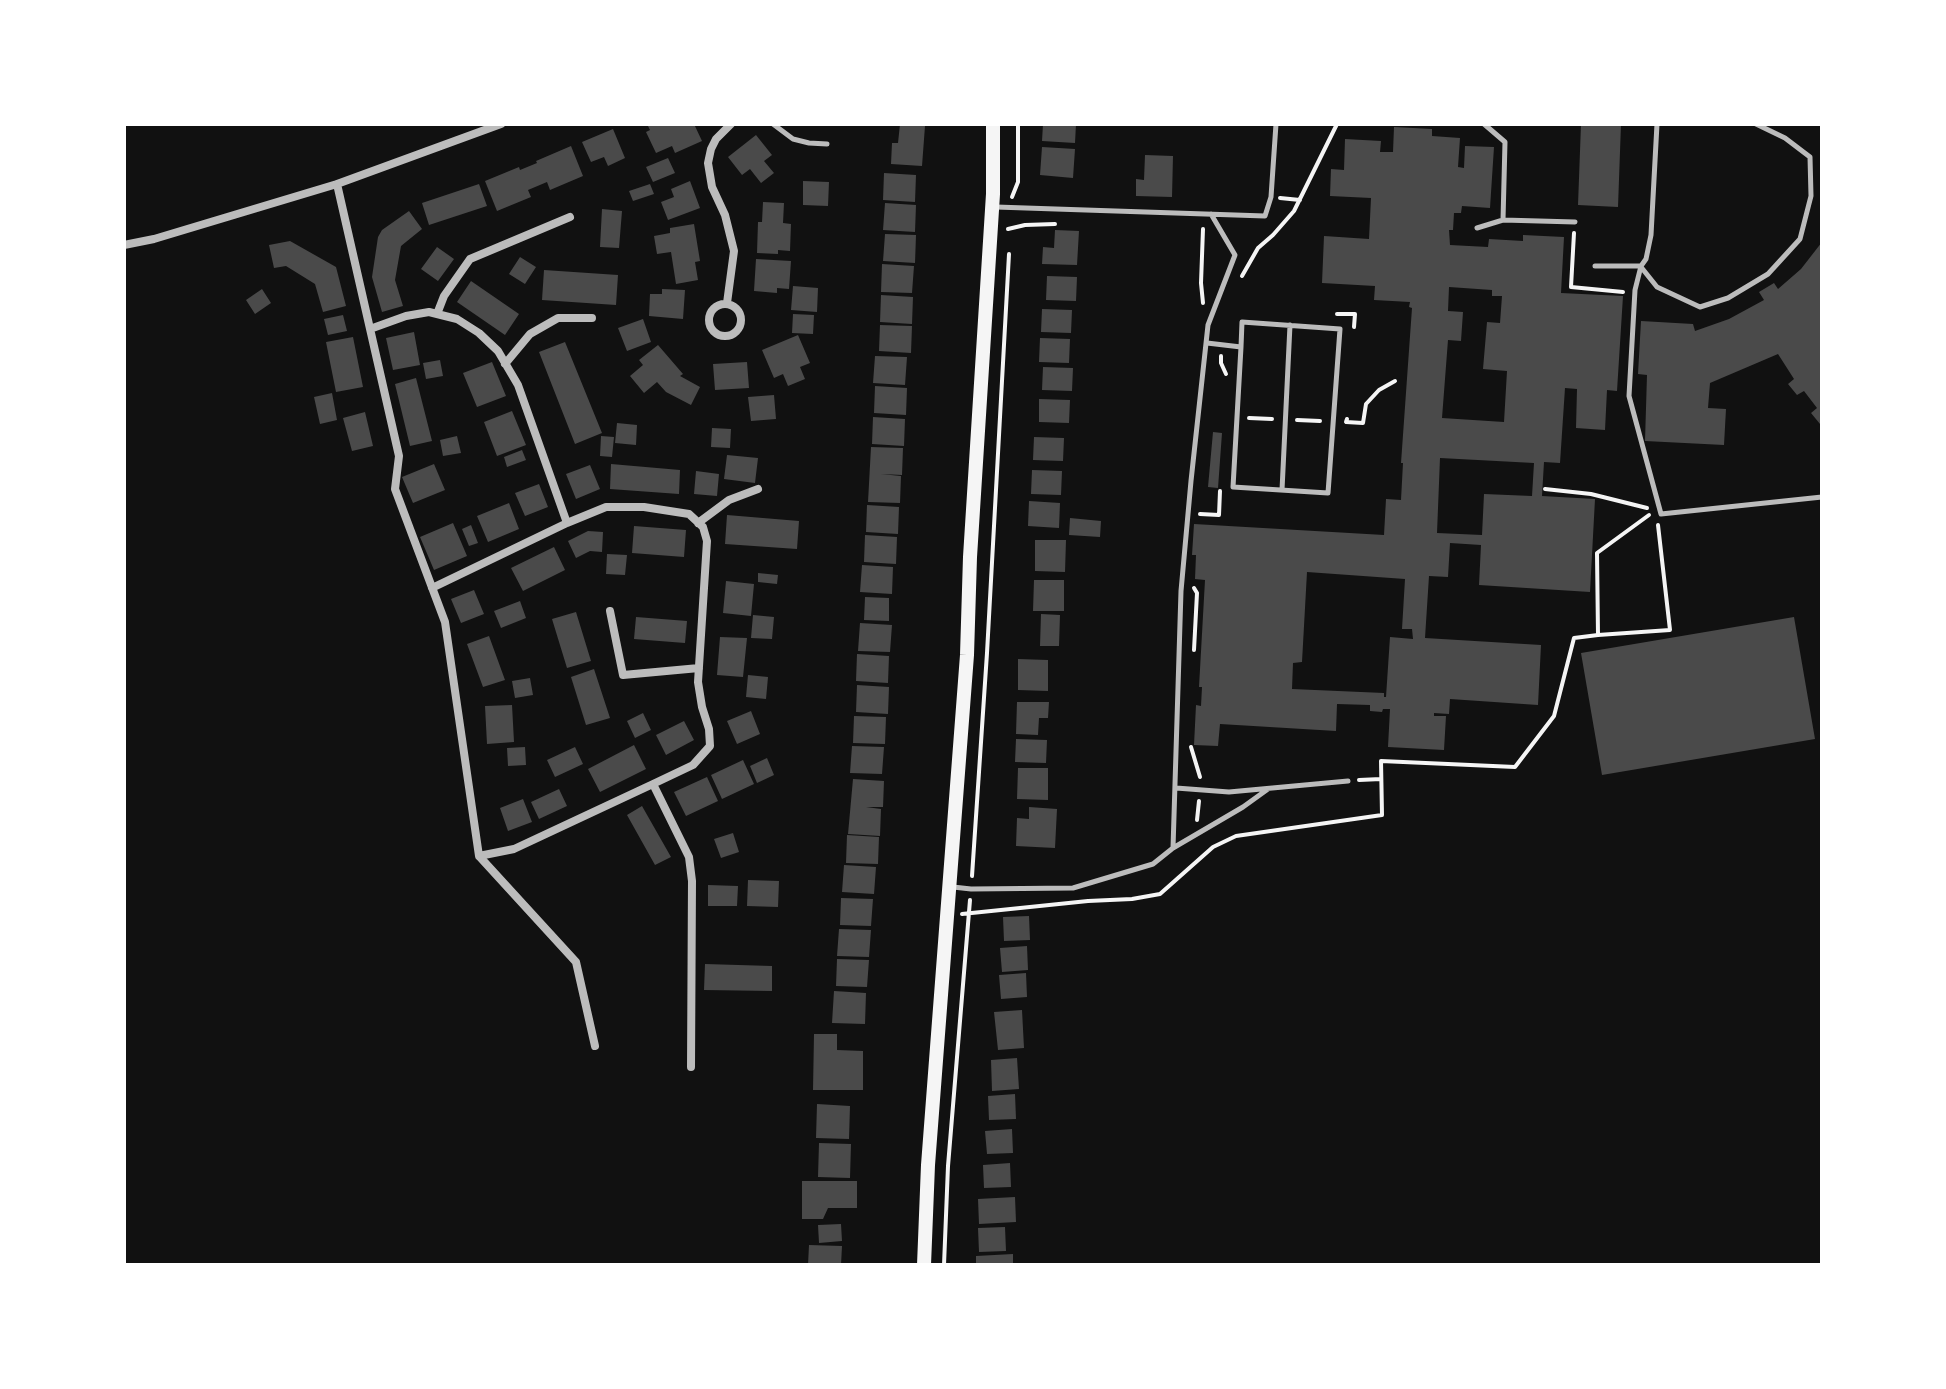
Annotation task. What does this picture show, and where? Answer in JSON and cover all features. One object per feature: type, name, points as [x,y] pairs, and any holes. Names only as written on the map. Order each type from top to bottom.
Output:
[{"type":"main road","points":[[924,1265],[928,1165],[967,655],[993,124]]},
{"type":"street","points":[[124,245],[154,239],[337,184],[501,124]]},
{"type":"street","points":[[727,303],[734,251],[725,215],[712,187],[708,163],[716,139],[731,124]]},
{"type":"street","points":[[337,184],[399,456],[395,489],[445,622],[479,856],[576,962],[595,1046]]},
{"type":"street","points":[[437,314],[444,296],[470,259],[570,217]]},
{"type":"street","points":[[727,303],[737,308],[742,319],[735,333],[724,336],[714,332],[709,318],[713,309],[727,303]]},
{"type":"street","points":[[370,329],[406,316],[429,312],[457,319],[479,333],[498,351],[518,385],[567,523]]},
{"type":"street","points":[[505,364],[530,334],[558,318],[592,318]]},
{"type":"street","points":[[698,523],[729,500],[758,489]]},
{"type":"street","points":[[432,588],[606,507],[644,507],[689,514],[703,527],[707,541],[698,682],[710,746],[693,765],[514,849],[479,856]]},
{"type":"street","points":[[610,611],[623,675],[699,668]]},
{"type":"street","points":[[653,784],[689,857],[692,881],[691,1067]]},
{"type":"lane","points":[[773,124],[793,139],[827,144]]},
{"type":"lane","points":[[991,206],[1265,216],[1271,197],[1276,124]]},
{"type":"lane","points":[[1484,124],[1505,142],[1503,220]]},
{"type":"lane","points":[[1657,124],[1651,235],[1635,290],[1629,396],[1661,514],[1822,497]]},
{"type":"lane","points":[[1641,266],[1657,287],[1700,307],[1728,298],[1768,274],[1800,239],[1811,196],[1810,157],[1785,138],[1756,124]]},
{"type":"lane","points":[[1173,848],[1181,591],[1191,481],[1208,325],[1235,255],[1211,214]]},
{"type":"lane","points":[[1477,228],[1503,220],[1574,225]]},
{"type":"lane","points":[[1595,266],[1641,266]]},
{"type":"lane","points":[[1242,322],[1290,325],[1340,329],[1328,493],[1233,487],[1242,322]]},
{"type":"lane","points":[[1282,490],[1290,325]]},
{"type":"lane","points":[[1207,343],[1241,347]]},
{"type":"lane","points":[[1176,788],[1229,792],[1348,781]]},
{"type":"lane","points":[[950,886],[971,889],[1073,888],[1153,864],[1173,848],[1269,788]]},
{"type":"path","points":[[1012,195],[1018,182],[1018,124]]},
{"type":"path","points":[[1238,283],[1258,248],[1294,211],[1337,124]]},
{"type":"path","points":[[1574,225],[1571,287],[1629,293]]},
{"type":"path","points":[[1225,386],[1226,371]]},
{"type":"path","points":[[1192,514],[1219,515],[1220,486]]},
{"type":"path","points":[[1545,489],[1591,494],[1656,511],[1597,553],[1598,635]]},
{"type":"path","points":[[947,913],[968,914],[1160,894],[1213,847],[1236,836],[1382,815],[1381,761],[1515,767],[1554,716],[1574,638],[1670,630],[1658,525]]},
{"type":"path","points":[[1193,659],[1196,616]]},
{"type":"path","points":[[1191,740],[1191,751],[1201,780]]},
{"type":"path","points":[[1348,781],[1381,779]]},
{"type":"path","points":[[1197,824],[1200,794]]},
{"type":"path","points":[[1197,851],[1202,857]]},
{"type":"building","points":[[647,124],[694,124],[702,141],[675,153],[672,146],[656,153],[646,132],[650,130]]},
{"type":"building","points":[[900,124],[925,126],[922,166],[891,164],[892,143],[898,143]]},
{"type":"building","points":[[1043,124],[1076,124],[1075,143],[1042,141]]},
{"type":"building","points":[[1581,124],[1621,124],[1618,207],[1578,205]]},
{"type":"building","points":[[1394,127],[1432,129],[1432,136],[1460,138],[1458,167],[1464,168],[1465,146],[1494,147],[1490,208],[1462,206],[1461,213],[1454,213],[1453,230],[1449,230],[1450,245],[1488,247],[1489,239],[1523,241],[1523,235],[1564,237],[1561,293],[1623,296],[1617,391],[1607,390],[1605,430],[1576,428],[1577,389],[1565,388],[1560,463],[1544,462],[1542,496],[1595,499],[1590,592],[1479,585],[1481,545],[1450,543],[1448,577],[1429,576],[1425,638],[1541,645],[1538,705],[1450,699],[1449,714],[1434,713],[1434,716],[1446,716],[1444,750],[1388,747],[1390,709],[1370,711],[1370,705],[1337,704],[1336,731],[1220,724],[1218,746],[1194,745],[1196,705],[1201,706],[1202,687],[1199,687],[1205,580],[1195,579],[1196,555],[1192,555],[1194,524],[1384,535],[1386,499],[1401,500],[1410,302],[1374,300],[1375,286],[1322,283],[1324,236],[1369,239],[1371,198],[1330,196],[1331,169],[1344,170],[1345,139],[1381,141],[1380,152],[1393,152]],"holes":[[[1449,287],[1492,290],[1492,296],[1502,296],[1500,323],[1487,322],[1483,369],[1507,371],[1504,422],[1442,418],[1448,340],[1461,341],[1463,312],[1448,311]],[[1440,458],[1534,463],[1532,496],[1484,494],[1482,535],[1437,533]],[[1307,572],[1405,579],[1402,629],[1412,629],[1413,639],[1390,637],[1386,697],[1384,693],[1292,689],[1293,663],[1302,662]]]},
{"type":"building","points":[[613,129],[625,158],[608,166],[604,157],[591,162],[582,142]]},
{"type":"building","points":[[756,135],[772,155],[764,161],[774,173],[761,183],[750,169],[742,175],[728,157]]},
{"type":"building","points":[[571,146],[583,176],[550,190],[547,182],[528,190],[531,197],[497,211],[485,181],[519,167],[520,170]]},
{"type":"building","points":[[1042,147],[1075,149],[1073,178],[1040,175]]},
{"type":"building","points":[[1145,155],[1173,156],[1172,197],[1136,196],[1136,179],[1144,180]]},
{"type":"building","points":[[668,158],[675,173],[653,182],[646,167]]},
{"type":"building","points":[[884,173],[916,175],[915,202],[883,200]]},
{"type":"building","points":[[690,181],[700,208],[668,220],[661,202],[674,197],[671,189]]},
{"type":"building","points":[[803,181],[829,182],[828,206],[803,205]]},
{"type":"building","points":[[479,184],[487,206],[429,225],[422,203]]},
{"type":"building","points":[[650,184],[654,194],[633,201],[629,191]]},
{"type":"building","points":[[763,202],[784,203],[783,223],[791,224],[790,251],[757,253],[758,222],[762,222]]},
{"type":"building","points":[[885,203],[916,205],[915,232],[883,230]]},
{"type":"building","points":[[602,209],[622,211],[619,248],[600,247]]},
{"type":"building","points":[[409,211],[422,229],[401,246],[395,280],[403,306],[382,312],[372,277],[378,237],[382,230]]},
{"type":"building","points":[[694,224],[700,261],[695,262],[698,280],[676,284],[671,252],[657,254],[654,236],[670,233],[670,228]]},
{"type":"building","points":[[1055,230],[1079,231],[1077,265],[1042,264],[1043,247],[1054,248]]},
{"type":"building","points":[[885,234],[916,235],[915,263],[883,261]]},
{"type":"building","points":[[290,241],[336,267],[346,306],[323,312],[315,284],[286,266],[274,268],[269,245]]},
{"type":"building","points":[[1822,242],[1822,423],[1811,413],[1817,408],[1804,391],[1797,395],[1788,384],[1794,379],[1778,354],[1710,383],[1708,408],[1726,409],[1724,445],[1645,441],[1647,375],[1638,374],[1641,321],[1693,324],[1695,331],[1729,319],[1764,300],[1759,292],[1774,283],[1778,289],[1801,269]]},
{"type":"building","points":[[437,247],[454,259],[438,281],[421,269]]},
{"type":"building","points":[[520,257],[536,267],[525,284],[509,274]]},
{"type":"building","points":[[756,259],[791,261],[789,289],[777,288],[777,293],[754,291]]},
{"type":"building","points":[[882,264],[914,266],[912,293],[881,292]]},
{"type":"building","points":[[544,270],[618,275],[616,305],[542,300]]},
{"type":"building","points":[[1047,276],[1077,277],[1076,301],[1046,300]]},
{"type":"building","points":[[471,281],[519,314],[505,335],[457,302]]},
{"type":"building","points":[[793,286],[818,288],[817,312],[791,310]]},
{"type":"building","points":[[262,289],[271,303],[255,314],[246,300]]},
{"type":"building","points":[[662,289],[685,290],[683,319],[649,316],[650,294],[662,294]]},
{"type":"building","points":[[881,295],[913,297],[912,324],[880,322]]},
{"type":"building","points":[[1042,309],[1072,310],[1071,333],[1041,332]]},
{"type":"building","points":[[793,314],[814,315],[813,334],[792,333]]},
{"type":"building","points":[[343,315],[347,331],[328,335],[324,319]]},
{"type":"building","points":[[643,319],[651,342],[627,351],[618,328]]},
{"type":"building","points":[[880,325],[912,326],[911,353],[879,351]]},
{"type":"building","points":[[414,332],[420,365],[393,370],[386,338]]},
{"type":"building","points":[[798,335],[810,363],[800,367],[805,379],[788,386],[783,374],[774,378],[762,350]]},
{"type":"building","points":[[353,337],[363,387],[336,392],[326,342]]},
{"type":"building","points":[[1040,338],[1070,339],[1069,363],[1039,362]]},
{"type":"building","points":[[565,342],[602,433],[575,444],[539,352]]},
{"type":"building","points":[[658,345],[683,374],[680,376],[700,387],[691,405],[666,392],[657,382],[644,393],[630,376],[643,365],[639,360]]},
{"type":"building","points":[[875,356],[907,357],[905,385],[873,383]]},
{"type":"building","points":[[440,360],[443,376],[426,379],[423,363]]},
{"type":"building","points":[[492,362],[506,396],[477,407],[463,373]]},
{"type":"building","points":[[747,362],[749,388],[715,390],[713,364]]},
{"type":"building","points":[[1043,367],[1073,368],[1072,391],[1042,390]]},
{"type":"building","points":[[416,378],[432,441],[410,446],[395,384]]},
{"type":"building","points":[[875,386],[907,388],[906,415],[874,413]]},
{"type":"building","points":[[332,393],[337,420],[320,424],[314,397]]},
{"type":"building","points":[[774,395],[776,419],[751,421],[748,397]]},
{"type":"building","points":[[1039,399],[1070,400],[1069,423],[1039,422]]},
{"type":"building","points":[[512,411],[526,445],[497,456],[484,422]]},
{"type":"building","points":[[365,412],[373,446],[352,451],[343,418]]},
{"type":"building","points":[[873,417],[905,419],[904,446],[872,444]]},
{"type":"building","points":[[617,423],[637,425],[636,445],[615,443]]},
{"type":"building","points":[[712,428],[731,429],[730,448],[711,447]]},
{"type":"building","points":[[1213,432],[1222,433],[1218,488],[1208,487]]},
{"type":"building","points":[[457,436],[461,453],[443,456],[440,440]]},
{"type":"building","points":[[601,436],[614,437],[612,457],[600,456]]},
{"type":"building","points":[[1034,437],[1064,438],[1063,461],[1033,460]]},
{"type":"building","points":[[871,447],[903,448],[902,475],[881,474],[901,476],[900,503],[868,502]]},
{"type":"building","points":[[522,450],[526,460],[507,467],[504,457]]},
{"type":"building","points":[[727,455],[758,458],[755,483],[724,479]]},
{"type":"building","points":[[434,464],[445,490],[413,503],[402,477]]},
{"type":"building","points":[[611,464],[680,470],[679,494],[610,489]]},
{"type":"building","points":[[590,465],[600,489],[576,499],[566,474]]},
{"type":"building","points":[[1032,470],[1062,471],[1061,495],[1031,494]]},
{"type":"building","points":[[696,471],[719,474],[717,496],[694,494]]},
{"type":"building","points":[[539,484],[548,507],[525,516],[515,493]]},
{"type":"building","points":[[1029,501],[1060,503],[1059,528],[1028,526]]},
{"type":"building","points":[[509,503],[519,529],[488,542],[477,516]]},
{"type":"building","points":[[867,505],[899,507],[898,534],[866,532]]},
{"type":"building","points":[[727,515],[799,521],[797,549],[725,544]]},
{"type":"building","points":[[1070,518],[1101,521],[1100,537],[1069,535]]},
{"type":"building","points":[[453,523],[467,556],[434,570],[420,537]]},
{"type":"building","points":[[471,525],[478,543],[469,546],[462,529]]},
{"type":"building","points":[[634,526],[686,530],[684,557],[632,553]]},
{"type":"building","points":[[588,531],[603,532],[602,552],[590,551],[576,558],[568,541]]},
{"type":"building","points":[[865,535],[897,537],[896,564],[864,562]]},
{"type":"building","points":[[1035,540],[1066,540],[1065,572],[1035,571]]},
{"type":"building","points":[[554,547],[565,570],[523,591],[511,568]]},
{"type":"building","points":[[607,554],[627,555],[625,575],[606,574]]},
{"type":"building","points":[[862,565],[893,567],[892,594],[860,592]]},
{"type":"building","points":[[758,573],[778,575],[777,584],[758,582]]},
{"type":"building","points":[[1034,580],[1064,580],[1064,611],[1033,611]]},
{"type":"building","points":[[726,581],[754,584],[751,616],[723,613]]},
{"type":"building","points":[[474,590],[484,614],[461,623],[451,599]]},
{"type":"building","points":[[865,597],[889,598],[889,621],[864,620]]},
{"type":"building","points":[[520,601],[526,618],[501,628],[494,611]]},
{"type":"building","points":[[576,612],[591,661],[567,668],[552,619]]},
{"type":"building","points":[[1041,614],[1060,615],[1059,646],[1040,646]]},
{"type":"building","points":[[753,615],[774,617],[772,639],[751,638]]},
{"type":"building","points":[[636,617],[687,621],[685,643],[634,639]]},
{"type":"building","points":[[1794,617],[1815,739],[1602,775],[1581,653]]},
{"type":"building","points":[[860,623],[892,625],[890,652],[858,651]]},
{"type":"building","points":[[489,636],[505,680],[483,687],[467,644]]},
{"type":"building","points":[[720,637],[747,638],[743,677],[717,675]]},
{"type":"building","points":[[857,654],[889,656],[888,683],[856,681]]},
{"type":"building","points":[[1018,659],[1048,660],[1048,691],[1018,690]]},
{"type":"building","points":[[594,669],[610,718],[586,725],[571,677]]},
{"type":"building","points":[[748,675],[768,677],[766,699],[746,697]]},
{"type":"building","points":[[530,678],[533,695],[515,698],[512,681]]},
{"type":"building","points":[[857,685],[889,687],[888,714],[856,712]]},
{"type":"building","points":[[1017,702],[1049,702],[1048,718],[1039,718],[1038,735],[1016,734]]},
{"type":"building","points":[[512,705],[514,742],[487,744],[485,706]]},
{"type":"building","points":[[751,711],[760,734],[737,744],[727,721]]},
{"type":"building","points":[[643,713],[651,730],[635,738],[627,721]]},
{"type":"building","points":[[854,716],[886,717],[885,744],[853,743]]},
{"type":"building","points":[[684,721],[694,740],[666,755],[656,735]]},
{"type":"building","points":[[1016,739],[1047,740],[1046,763],[1015,762]]},
{"type":"building","points":[[634,745],[646,769],[600,792],[588,769]]},
{"type":"building","points":[[852,746],[884,747],[882,774],[850,773]]},
{"type":"building","points":[[525,747],[526,765],[508,766],[507,748]]},
{"type":"building","points":[[575,747],[583,764],[555,777],[547,760]]},
{"type":"building","points":[[767,758],[774,775],[757,783],[750,766]]},
{"type":"building","points":[[743,760],[754,784],[722,799],[711,775]]},
{"type":"building","points":[[1018,768],[1048,768],[1048,800],[1017,799]]},
{"type":"building","points":[[707,777],[718,801],[686,816],[674,792]]},
{"type":"building","points":[[853,779],[884,781],[883,807],[866,807],[881,809],[880,836],[848,834]]},
{"type":"building","points":[[559,789],[567,806],[539,819],[531,802]]},
{"type":"building","points":[[523,799],[532,822],[508,831],[500,808]]},
{"type":"building","points":[[642,806],[671,857],[655,865],[627,815]]},
{"type":"building","points":[[1029,807],[1057,809],[1055,848],[1016,846],[1017,818],[1029,819]]},
{"type":"building","points":[[733,833],[739,852],[721,858],[714,839]]},
{"type":"building","points":[[847,835],[879,837],[878,864],[846,863]]},
{"type":"building","points":[[844,865],[876,867],[874,894],[842,892]]},
{"type":"building","points":[[748,880],[779,881],[778,907],[747,906]]},
{"type":"building","points":[[708,885],[738,886],[737,906],[708,906]]},
{"type":"building","points":[[841,898],[873,899],[871,926],[840,925]]},
{"type":"building","points":[[1029,916],[1030,940],[1004,941],[1003,917]]},
{"type":"building","points":[[839,929],[871,930],[869,957],[837,956]]},
{"type":"building","points":[[1027,946],[1028,970],[1002,972],[1000,948]]},
{"type":"building","points":[[837,959],[869,960],[867,987],[836,986]]},
{"type":"building","points":[[705,964],[772,966],[772,991],[704,990]]},
{"type":"building","points":[[1026,973],[1027,997],[1001,999],[999,975]]},
{"type":"building","points":[[834,991],[866,993],[865,1024],[832,1023]]},
{"type":"building","points":[[1022,1010],[1024,1048],[998,1050],[994,1012]]},
{"type":"building","points":[[814,1034],[837,1034],[837,1050],[863,1051],[863,1090],[813,1090]]},
{"type":"building","points":[[1017,1058],[1019,1089],[992,1091],[991,1060]]},
{"type":"building","points":[[1015,1094],[1016,1119],[989,1120],[988,1096]]},
{"type":"building","points":[[817,1104],[850,1106],[849,1139],[816,1138]]},
{"type":"building","points":[[1012,1129],[1013,1153],[987,1154],[985,1131]]},
{"type":"building","points":[[819,1143],[851,1144],[850,1178],[818,1177]]},
{"type":"building","points":[[1010,1163],[1011,1187],[984,1188],[983,1165]]},
{"type":"building","points":[[802,1181],[857,1181],[857,1208],[828,1208],[823,1219],[802,1219]]},
{"type":"building","points":[[1015,1197],[1016,1222],[979,1224],[978,1199]]},
{"type":"building","points":[[841,1224],[842,1241],[819,1243],[818,1225]]},
{"type":"building","points":[[1005,1227],[1006,1251],[979,1252],[978,1228]]},
{"type":"building","points":[[809,1245],[842,1246],[841,1265],[808,1265]]},
{"type":"building","points":[[1013,1254],[1013,1265],[976,1265],[976,1256]]}]
